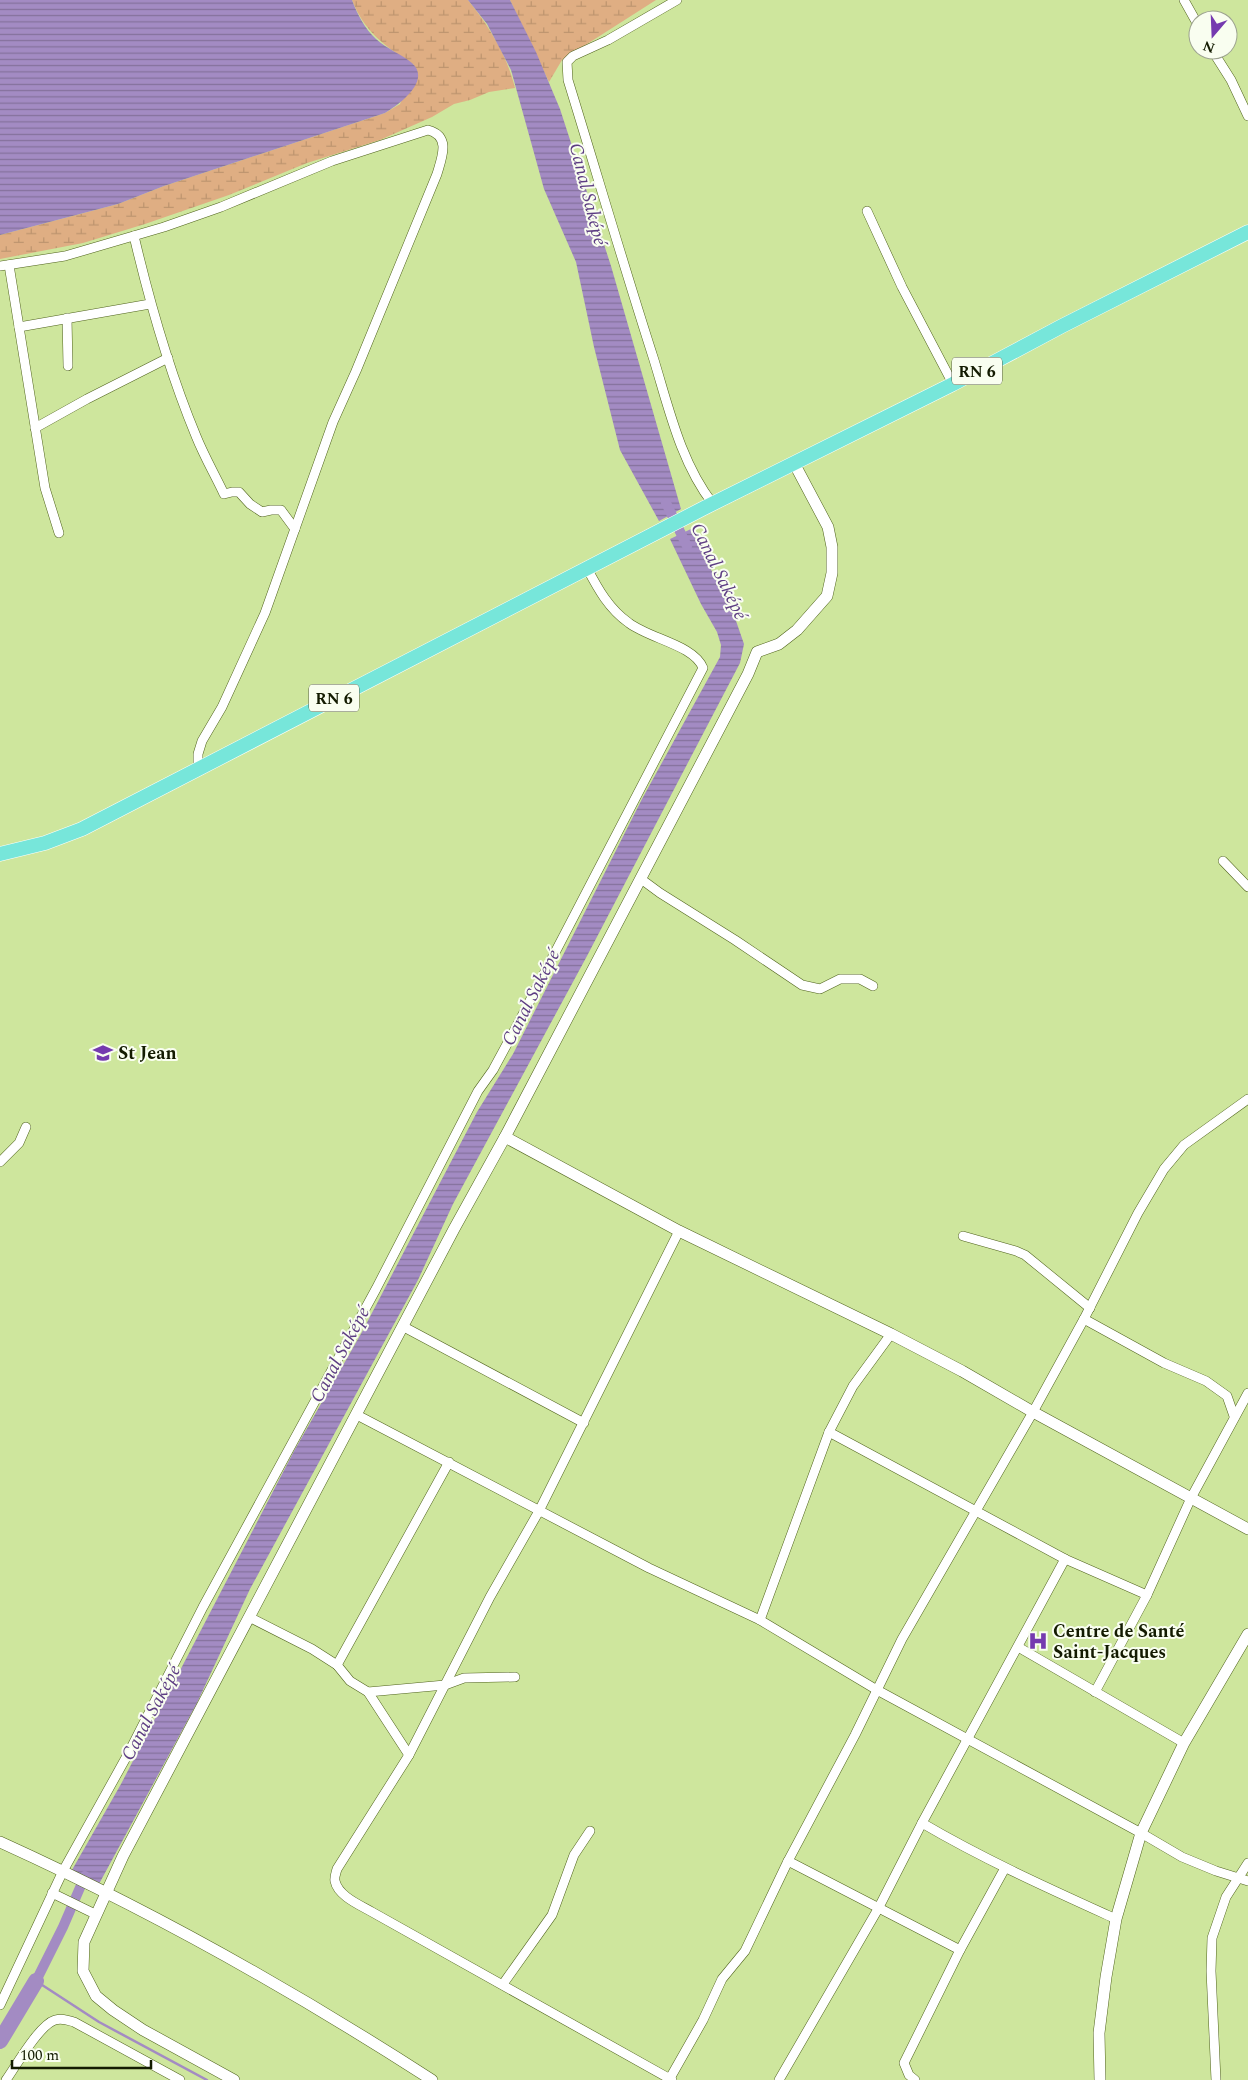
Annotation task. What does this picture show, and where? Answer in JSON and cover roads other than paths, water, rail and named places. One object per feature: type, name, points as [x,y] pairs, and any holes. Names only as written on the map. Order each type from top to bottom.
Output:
[{"type":"main road","name":"RN 6","points":[[0,854],[45,843],[82,829],[708,506],[953,384],[1062,326],[1248,232]]},
{"type":"street","points":[[677,0],[608,40],[573,56],[567,62],[568,80],[639,316],[683,449],[708,506]]},
{"type":"street","points":[[1218,60],[1244,99],[1248,116]]},
{"type":"street","points":[[59,534],[44,488],[19,327],[4,266],[65,256],[134,236],[221,207],[332,161],[428,130],[436,132],[441,138],[443,154],[436,174],[370,338],[333,422],[265,613],[222,706],[202,741],[198,754],[198,768]]},
{"type":"street","points":[[867,211],[902,287],[953,384]]},
{"type":"street","points":[[134,236],[150,304],[168,358],[196,436],[224,494],[240,492],[250,504],[262,512],[281,510],[295,529]]},
{"type":"street","points":[[19,327],[150,304]]},
{"type":"street","points":[[67,318],[68,366]]},
{"type":"street","points":[[35,428],[168,358]]},
{"type":"street","points":[[234,2080],[143,2030],[112,2010],[96,1996],[83,1971],[84,1942],[95,1914],[107,1893],[123,1856],[641,879],[748,674],[757,652],[779,644],[797,630],[827,596],[832,573],[832,547],[828,527],[794,463]]},
{"type":"street","points":[[0,2005],[63,1871],[128,1754],[203,1607],[376,1289],[478,1092],[524,1012],[703,668],[700,659],[684,648],[649,635],[623,618],[612,608],[599,591],[587,568]]},
{"type":"street","points":[[1223,861],[1248,887]]},
{"type":"street","points":[[641,879],[802,985],[820,989],[840,980],[860,979],[873,986]]},
{"type":"street","points":[[679,1231],[539,1511],[490,1597],[409,1755],[337,1869],[335,1881],[340,1890],[348,1897],[670,2080],[703,2020],[722,1979],[745,1951],[788,1861],[878,1690],[902,1639],[1033,1412],[1090,1308],[1138,1213],[1164,1169],[1184,1145],[1248,1099]]},
{"type":"street","points":[[0,1162],[19,1143],[26,1128]]},
{"type":"street","points":[[505,1137],[679,1231],[891,1334],[1248,1529]]},
{"type":"street","points":[[964,1236],[1025,1255],[1090,1308]]},
{"type":"street","points":[[1084,1319],[1164,1363],[1206,1381],[1227,1396],[1234,1416]]},
{"type":"street","points":[[404,1327],[584,1423]]},
{"type":"street","points":[[760,1620],[829,1432],[854,1386],[891,1334]]},
{"type":"street","points":[[1095,1692],[1147,1595],[1191,1498],[1248,1393]]},
{"type":"street","points":[[357,1415],[649,1568],[760,1620],[968,1741],[1141,1833],[1182,1857],[1244,1880]]},
{"type":"street","points":[[829,1432],[1066,1560],[1147,1595]]},
{"type":"street","points":[[337,1665],[448,1462]]},
{"type":"street","points":[[780,2080],[878,1909],[922,1823],[1066,1560]]},
{"type":"street","points":[[249,1617],[312,1648],[337,1665],[350,1681],[368,1692],[409,1755]]},
{"type":"street","points":[[1100,2080],[1099,2033],[1106,1977],[1116,1919],[1141,1833],[1184,1743],[1248,1634]]},
{"type":"street","points":[[1018,1647],[1184,1743]]},
{"type":"street","points":[[368,1692],[445,1685],[464,1678],[514,1677]]},
{"type":"street","points":[[922,1823],[962,1847],[1116,1919]]},
{"type":"street","points":[[504,1984],[552,1915],[574,1855],[590,1831]]},
{"type":"street","points":[[0,1842],[63,1871],[181,1931],[268,1980],[432,2080]]},
{"type":"street","points":[[788,1861],[960,1950]]},
{"type":"street","points":[[1216,2080],[1211,1971],[1212,1938],[1226,1897],[1244,1880],[1248,1863]]},
{"type":"street","points":[[915,2080],[904,2063],[960,1950],[1005,1868]]},
{"type":"street","points":[[52,1893],[95,1914]]},
{"type":"street","points":[[6,2080],[42,2029],[53,2020],[62,2018],[74,2022],[180,2080]]},
{"type":"waterway","name":"Canal Saképé","points":[[666,503],[687,546]]},
{"type":"waterway","name":"Canal Saképé","points":[[36,1981],[63,1927],[85,1876]]},
{"type":"waterway","points":[[36,1981],[99,2022],[207,2080]]},
{"type":"waterway","points":[[0,2041],[36,1981]]},
{"type":"place","name":"St Jean","points":[[103,1053]]},
{"type":"place","name":"Centre de Santé Saint-Jacques","points":[[1038,1641]]}]
